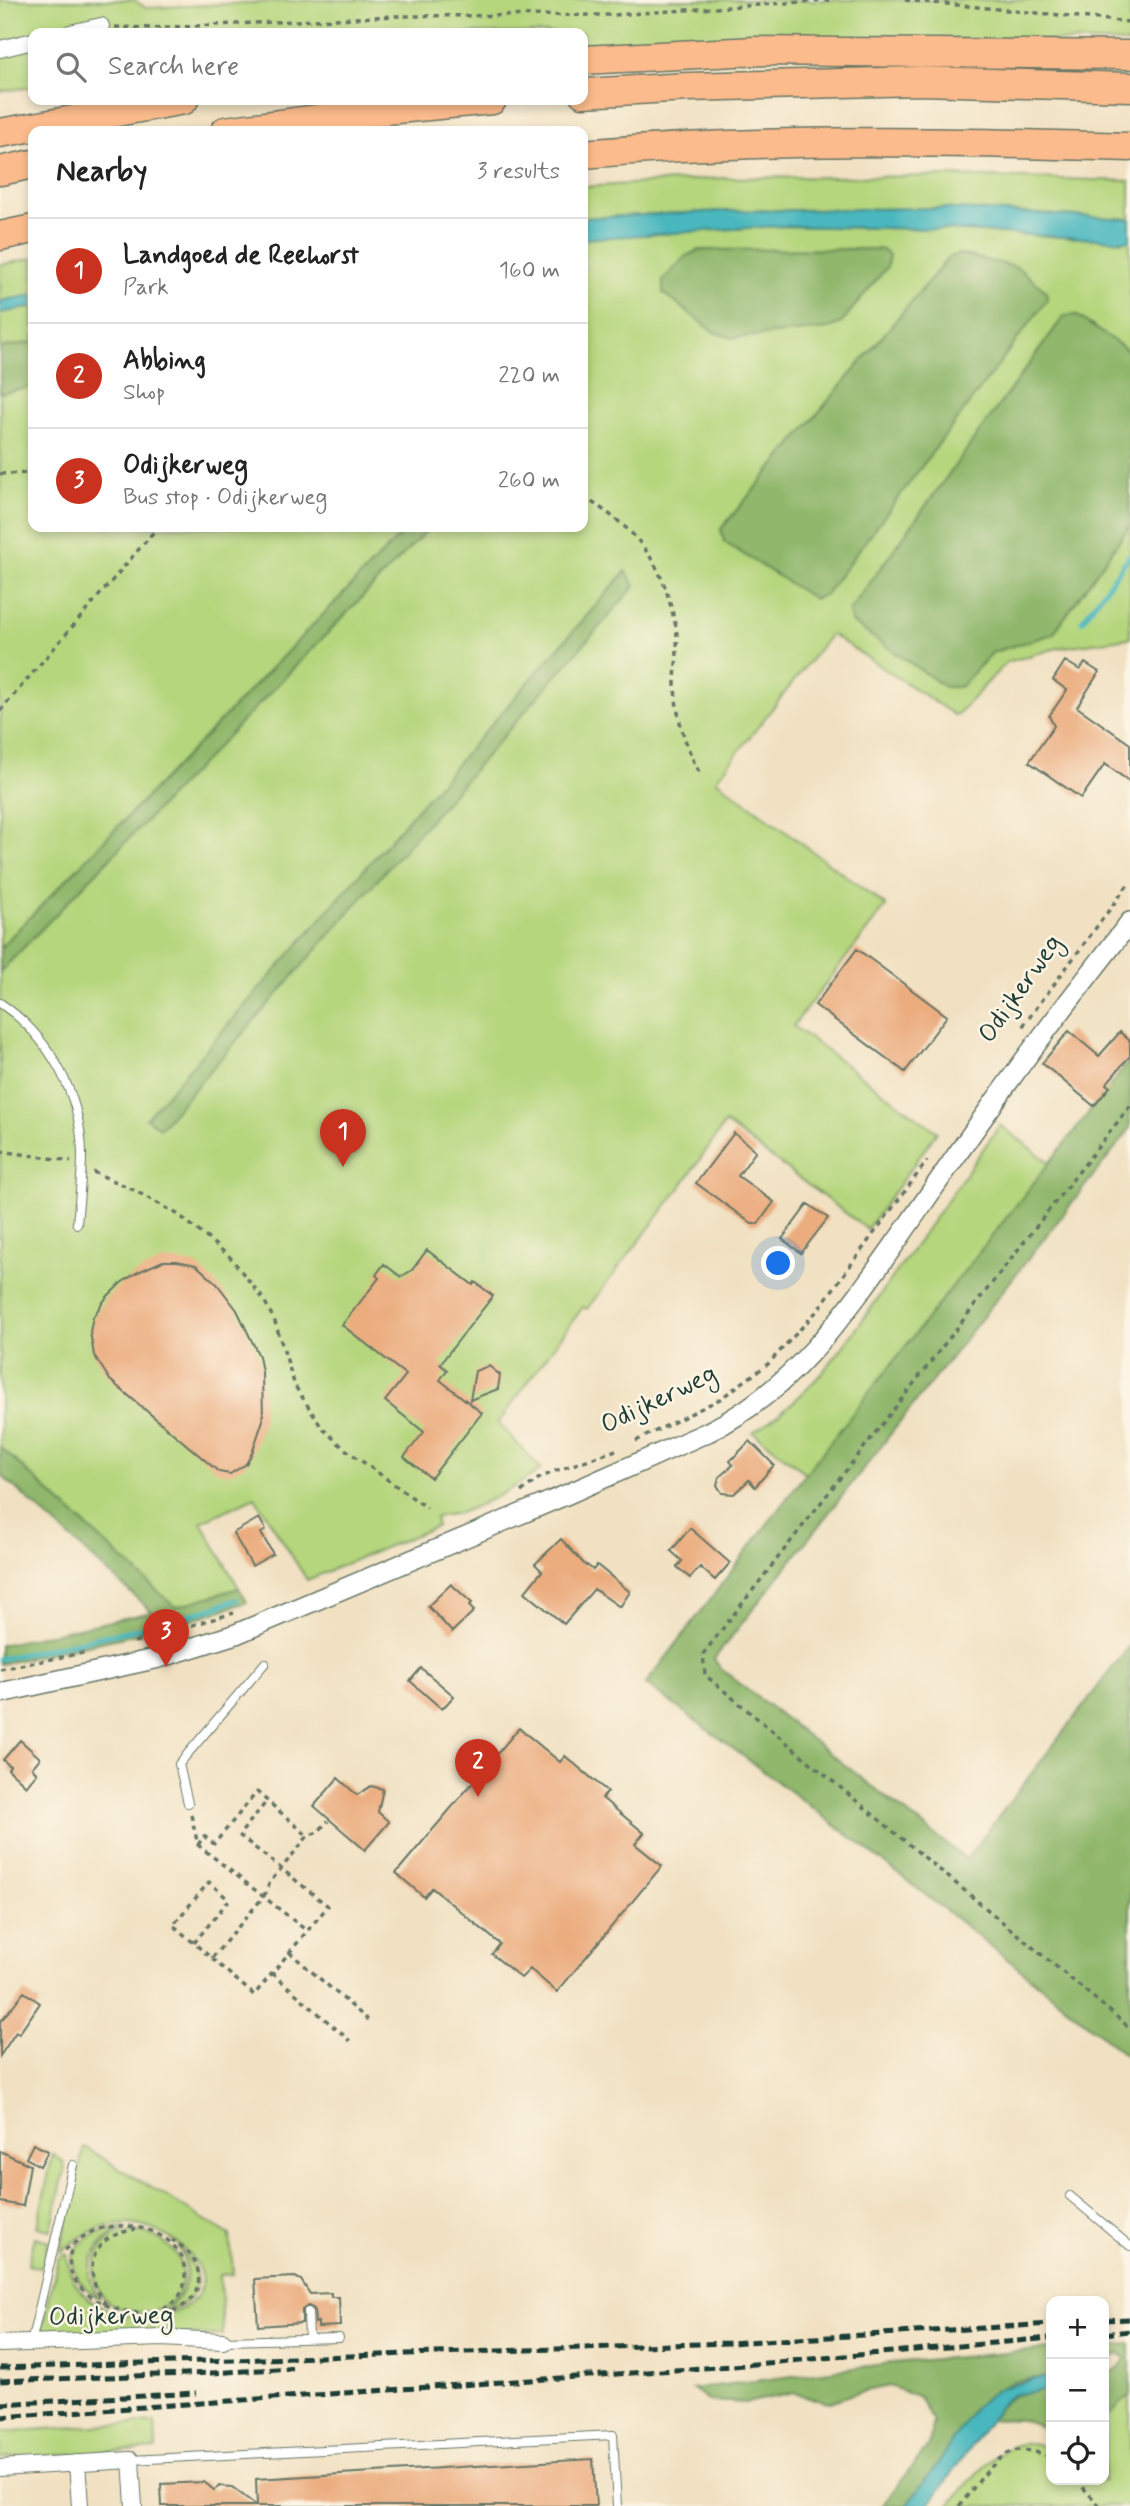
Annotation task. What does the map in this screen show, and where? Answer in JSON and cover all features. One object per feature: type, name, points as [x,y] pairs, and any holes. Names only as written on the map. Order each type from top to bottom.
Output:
[{"type":"highway","points":[[588,60],[755,51],[1130,55]]},
{"type":"highway","points":[[588,93],[688,87],[921,81],[1130,87]]},
{"type":"highway","points":[[34,126],[155,105]]},
{"type":"highway","points":[[263,126],[439,105]]},
{"type":"highway","points":[[0,132],[28,127]]},
{"type":"highway","points":[[588,154],[759,143],[1130,147]]},
{"type":"highway","points":[[0,171],[28,165]]},
{"type":"highway","points":[[0,236],[28,230]]},
{"type":"street","points":[[92,28],[101,26]]},
{"type":"street","points":[[0,49],[28,42]]},
{"type":"street","name":"Odijkerweg","points":[[0,1693],[159,1658],[236,1634],[695,1438],[724,1424],[773,1391],[803,1363],[863,1288],[1016,1070],[1130,922]]},
{"type":"street","name":"Odijkerweg","points":[[0,2344],[161,2338],[223,2341]]},
{"type":"street","points":[[0,2468],[131,2460],[134,2506]]},
{"type":"street","points":[[77,2463],[80,2506]]},
{"type":"lane","points":[[0,1003],[19,1016],[30,1028],[55,1060],[65,1082],[79,1129],[82,1164],[77,1224]]},
{"type":"lane","points":[[188,1803],[179,1764],[265,1663]]},
{"type":"lane","points":[[31,2343],[73,2165]]},
{"type":"lane","points":[[1070,2196],[1130,2246]]},
{"type":"lane","points":[[308,2312],[309,2339]]},
{"type":"lane","points":[[223,2341],[339,2338]]},
{"type":"lane","points":[[131,2460],[613,2435],[617,2506]]},
{"type":"path","points":[[101,26],[152,27],[396,16],[613,15],[830,0]]},
{"type":"path","points":[[905,0],[1130,22]]},
{"type":"path","points":[[0,474],[28,473]]},
{"type":"path","points":[[588,500],[603,508],[631,532],[653,557],[667,591],[677,635],[675,685],[678,713],[685,746],[699,772]]},
{"type":"path","points":[[0,711],[154,532]]},
{"type":"path","name":"Odijkerweg","points":[[1018,1034],[1130,882]]},
{"type":"path","points":[[1130,1106],[703,1654],[705,1675],[1130,2028]]},
{"type":"path","points":[[0,1151],[82,1164],[100,1177],[130,1188],[179,1215],[230,1257],[264,1300],[275,1322],[295,1386],[322,1428],[345,1449],[427,1508]]},
{"type":"path","name":"Odijkerweg","points":[[630,1444],[720,1399],[768,1364],[817,1311],[932,1154]]},
{"type":"path","name":"Odijkerweg","points":[[511,1496],[555,1471],[619,1449]]},
{"type":"path","points":[[133,1643],[241,1610]]},
{"type":"path","points":[[0,1669],[99,1650]]},
{"type":"path","points":[[198,1845],[204,1836],[214,1844],[257,1792],[308,1836]]},
{"type":"path","points":[[194,1943],[229,1900],[209,1882],[173,1925],[254,1995],[328,1906],[239,1835],[267,1801]]},
{"type":"path","points":[[188,1803],[198,1845],[307,1931]]},
{"type":"path","points":[[212,1958],[264,1896],[270,1882],[308,1836],[318,1832],[328,1821]]},
{"type":"path","points":[[289,1952],[369,2020]]},
{"type":"path","points":[[272,1973],[350,2041]]},
{"type":"path","points":[[51,2258],[95,2230],[119,2226],[139,2228],[168,2239],[182,2248],[195,2264],[199,2277],[197,2291],[190,2302],[168,2313],[128,2312],[107,2305],[86,2292],[74,2278],[69,2261],[73,2245]]},
{"type":"path","points":[[107,2305],[94,2285],[93,2258],[106,2240],[139,2228]]},
{"type":"path","points":[[147,2314],[173,2302],[184,2285],[181,2256],[168,2239]]},
{"type":"path","points":[[959,2506],[1000,2458],[1014,2451],[1032,2451],[1046,2455]]},
{"type":"path","points":[[1081,2485],[1100,2506]]},
{"type":"green space","points":[[0,0],[134,0],[146,8],[314,0],[1130,0],[1130,43],[856,40],[588,45],[588,28],[28,28],[28,88],[0,91]]},
{"type":"green space","points":[[951,176],[1130,181],[1130,219],[937,208],[725,211],[588,218],[588,187],[725,178]]},
{"type":"green space","points":[[778,226],[932,229],[1130,241],[1130,352],[1076,315],[959,687],[993,652],[1053,634],[1130,525],[1130,638],[1057,648],[1007,662],[956,716],[831,634],[716,780],[886,906],[793,1026],[937,1132],[867,1229],[725,1123],[683,1184],[587,1309],[583,1307],[498,1423],[541,1469],[513,1488],[483,1503],[435,1518],[437,1526],[307,1580],[255,1497],[201,1522],[239,1588],[175,1608],[0,1468],[0,313],[28,308],[28,532],[588,532],[588,239]],"holes":[[[959,255],[721,529],[949,257]]]},
{"type":"green space","points":[[881,249],[889,255],[887,267],[841,323],[827,329],[732,338],[714,332],[663,293],[663,280],[686,256],[699,250]]},
{"type":"green space","points":[[959,254],[1017,267],[1046,291],[1047,300],[825,595],[814,599],[724,542],[721,529],[949,257]]},
{"type":"green space","points":[[28,259],[28,296],[0,301],[0,265]]},
{"type":"green space","points":[[1076,315],[1130,352],[1130,525],[1053,634],[993,652],[960,687],[945,687],[851,622],[849,611],[1064,316]]},
{"type":"green space","points":[[28,343],[28,388],[0,393],[0,348]]},
{"type":"green space","points":[[403,532],[425,532],[0,972],[0,948]]},
{"type":"green space","points":[[626,571],[635,586],[160,1128],[146,1118]]},
{"type":"green space","points":[[1130,1060],[1130,1129],[714,1659],[721,1669],[966,1859],[1130,1645],[1130,2059],[891,1868],[646,1684],[806,1473]]},
{"type":"green space","points":[[1000,1125],[1050,1163],[806,1473],[753,1432],[796,1400],[832,1361]]},
{"type":"green space","points":[[0,1447],[175,1607],[239,1588],[247,1602],[169,1627],[0,1664],[0,1645],[152,1612],[0,1474]]},
{"type":"green space","points":[[84,2147],[230,2235],[233,2274],[220,2275],[223,2335],[41,2335],[58,2259],[65,2254],[76,2284],[96,2303],[122,2314],[149,2316],[175,2311],[194,2300],[202,2284],[195,2262],[181,2246],[162,2234],[136,2225],[101,2228],[80,2237],[60,2252]]},
{"type":"green space","points":[[53,2154],[63,2162],[65,2168],[51,2230],[37,2227]]},
{"type":"green space","points":[[126,2228],[105,2240],[93,2257],[90,2278],[100,2299],[85,2287],[76,2275],[73,2263],[75,2252],[93,2235]]},
{"type":"green space","points":[[142,2232],[163,2242],[176,2255],[182,2270],[181,2285],[174,2298],[163,2308],[146,2312],[114,2306],[102,2296],[95,2275],[96,2258],[105,2243],[120,2234]]},
{"type":"green space","points":[[35,2237],[49,2241],[42,2268],[28,2265]]},
{"type":"green space","points":[[178,2247],[193,2268],[196,2286],[186,2302],[162,2312],[177,2299],[185,2283],[186,2266]]},
{"type":"green space","points":[[1130,2344],[1130,2395],[1109,2414],[1109,2374],[1121,2366],[1126,2358],[1118,2353],[1109,2360],[1109,2346]]},
{"type":"green space","points":[[1046,2349],[1046,2378],[1012,2383],[984,2400],[972,2412],[906,2506],[882,2506],[929,2445],[933,2421],[918,2396],[889,2386],[856,2393],[828,2403],[794,2393],[746,2403],[710,2401],[693,2389],[892,2363]]},
{"type":"green space","points":[[1046,2389],[1046,2429],[1028,2421],[988,2420],[1011,2397]]},
{"type":"green space","points":[[1130,2395],[1130,2506],[949,2506],[987,2463],[1011,2447],[1024,2443],[1046,2449],[1046,2485],[1109,2485],[1109,2414]]},
{"type":"green space","points":[[155,2422],[156,2449],[0,2459],[0,2432]]},
{"type":"water","points":[[937,208],[1130,219],[1130,241],[932,229],[778,226],[588,239],[588,218],[725,211]]},
{"type":"water","points":[[28,296],[28,308],[0,313],[0,301]]},
{"type":"water","points":[[1046,2377],[1046,2390],[1013,2395],[1003,2402],[928,2506],[906,2506],[934,2469],[974,2407],[998,2389]]},
{"type":"building","points":[[1065,661],[1080,670],[1085,663],[1099,672],[1077,707],[1130,744],[1130,782],[1105,764],[1081,798],[1029,762],[1054,726],[1049,716],[1067,690],[1053,680]]},
{"type":"building","points":[[857,949],[947,1016],[905,1072],[815,1005]]},
{"type":"building","points":[[1069,1031],[1099,1056],[1120,1032],[1130,1041],[1130,1056],[1106,1084],[1110,1087],[1094,1106],[1042,1063]]},
{"type":"building","points":[[734,1133],[756,1151],[738,1176],[774,1202],[758,1224],[752,1224],[696,1183]]},
{"type":"building","points":[[808,1204],[828,1218],[801,1253],[782,1239]]},
{"type":"building","points":[[427,1250],[473,1285],[475,1282],[493,1296],[440,1364],[447,1370],[440,1380],[482,1413],[431,1478],[404,1457],[424,1432],[385,1401],[406,1375],[342,1325],[379,1278],[376,1275],[384,1264],[401,1277],[412,1270]]},
{"type":"building","points":[[163,1261],[196,1265],[217,1284],[237,1310],[259,1356],[263,1420],[246,1464],[230,1474],[219,1472],[110,1380],[94,1355],[90,1332],[93,1317],[106,1298],[121,1283]]},
{"type":"building","points":[[489,1366],[500,1375],[498,1389],[470,1400],[475,1371]]},
{"type":"building","points":[[750,1441],[774,1465],[755,1487],[749,1480],[734,1494],[722,1493],[717,1485],[719,1477],[733,1465],[730,1461]]},
{"type":"building","points":[[259,1518],[266,1530],[261,1533],[273,1554],[252,1566],[233,1533]]},
{"type":"building","points":[[690,1528],[730,1563],[715,1580],[700,1567],[690,1578],[677,1567],[682,1561],[671,1551]]},
{"type":"building","points":[[561,1539],[586,1566],[593,1570],[597,1565],[630,1592],[620,1607],[594,1589],[564,1624],[525,1592],[542,1571],[535,1564]]},
{"type":"building","points":[[451,1584],[472,1603],[469,1606],[474,1611],[452,1632],[428,1606]]},
{"type":"building","points":[[421,1668],[454,1696],[442,1709],[410,1681]]},
{"type":"building","points":[[519,1728],[560,1762],[565,1756],[608,1792],[602,1798],[644,1833],[635,1844],[662,1866],[557,1992],[530,1969],[521,1978],[492,1954],[500,1944],[432,1888],[424,1897],[396,1873]]},
{"type":"building","points":[[20,1740],[40,1758],[32,1768],[37,1773],[26,1786],[8,1769],[10,1766],[3,1760]]},
{"type":"building","points":[[338,1778],[357,1795],[371,1786],[383,1789],[378,1812],[389,1822],[365,1850],[314,1806]]},
{"type":"building","points":[[24,1992],[40,2003],[0,2056],[0,2022]]},
{"type":"building","points":[[33,2144],[48,2151],[40,2166],[26,2158]]},
{"type":"building","points":[[0,2151],[30,2165],[23,2206],[0,2202]]},
{"type":"building","points":[[295,2277],[301,2280],[310,2294],[331,2293],[331,2297],[339,2297],[340,2326],[318,2327],[314,2309],[308,2306],[302,2310],[302,2323],[258,2326],[255,2279]]},
{"type":"building","points":[[593,2459],[596,2506],[257,2506],[256,2479]]},
{"type":"building","points":[[204,2482],[214,2490],[220,2486],[232,2487],[257,2506],[162,2506],[161,2484]]},
{"type":"waterway","points":[[1082,621],[1130,555]]},
{"type":"waterway","points":[[0,1659],[168,1622],[237,1600]]},
{"type":"railway","points":[[1109,2320],[1130,2319]]},
{"type":"railway","points":[[0,2368],[729,2343],[1046,2324]]},
{"type":"railway","points":[[1109,2333],[1130,2331]]},
{"type":"railway","points":[[0,2417],[732,2366],[1046,2338]]},
{"type":"railway","points":[[0,2381],[292,2368]]},
{"type":"railway","points":[[0,2404],[196,2393]]},
{"type":"place","name":"Landgoed de Reehorst","points":[[343,1167]]},
{"type":"place","name":"Odijkerweg","points":[[166,1667]]},
{"type":"place","name":"Abbing","points":[[478,1797]]}]
